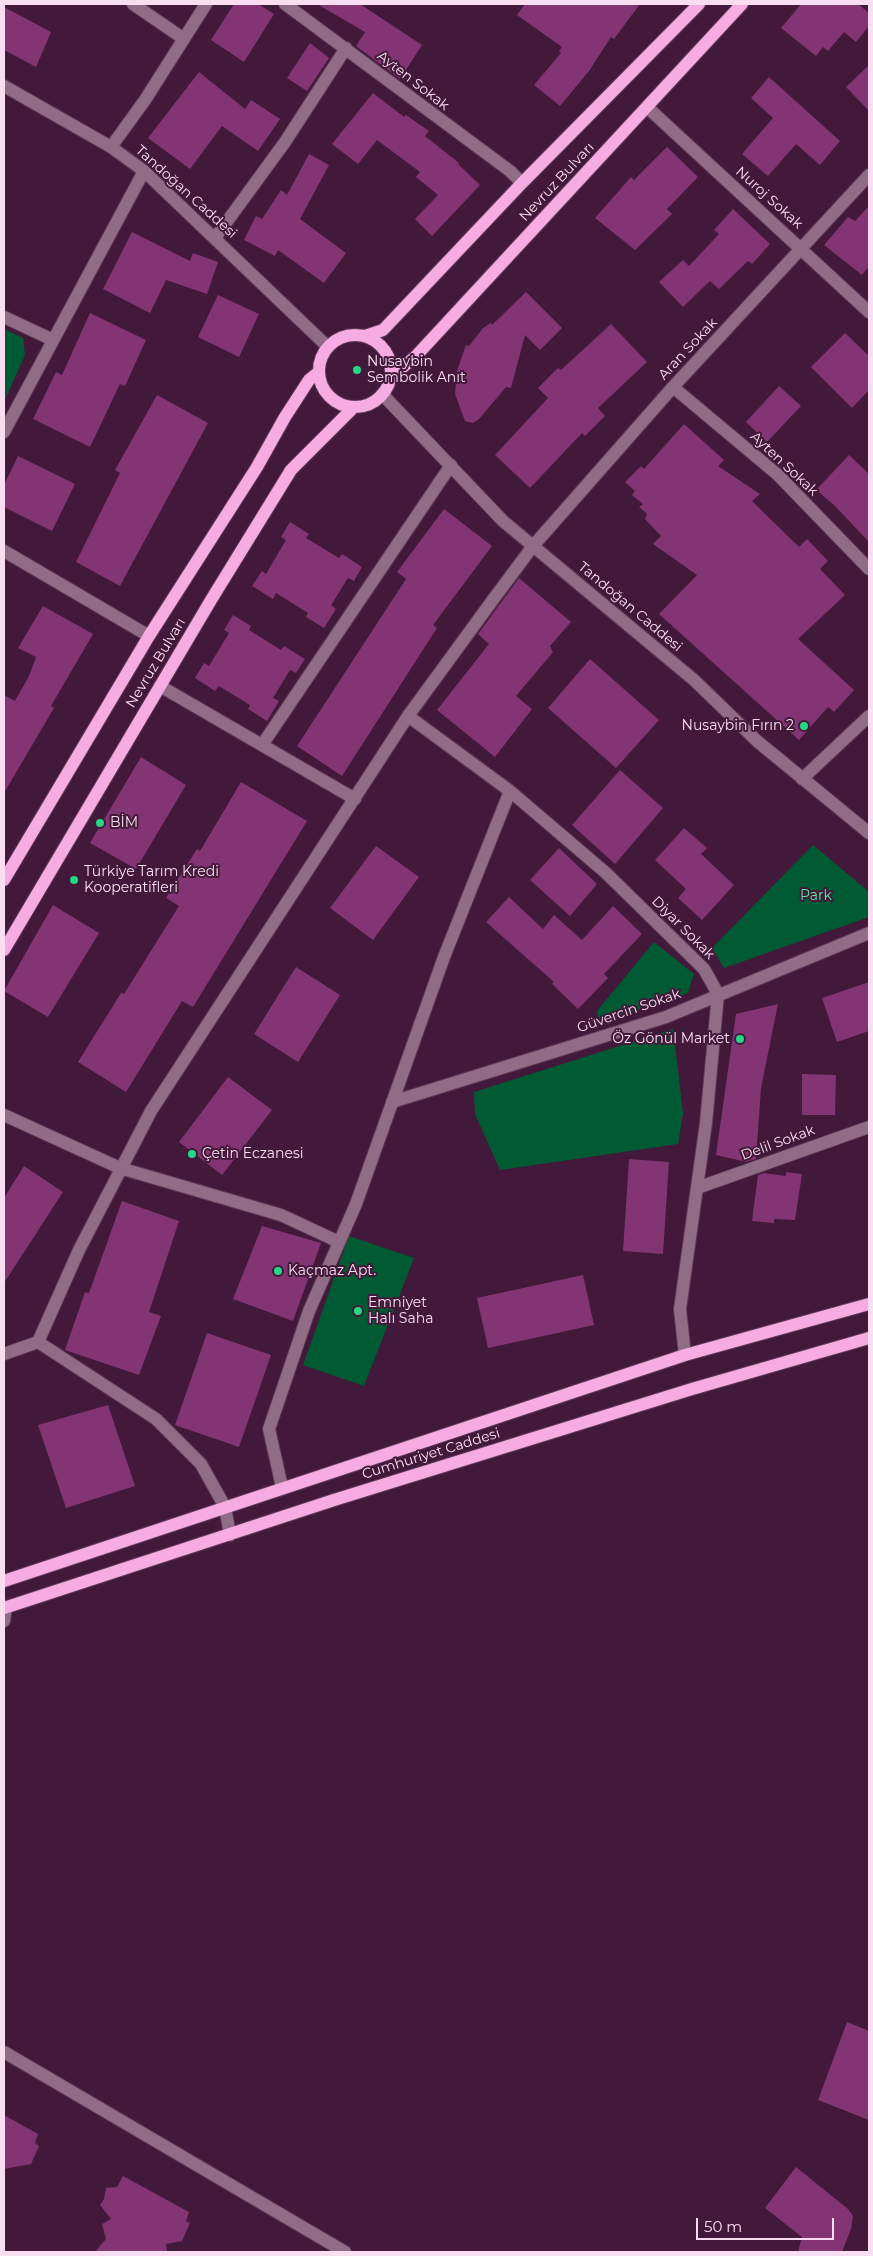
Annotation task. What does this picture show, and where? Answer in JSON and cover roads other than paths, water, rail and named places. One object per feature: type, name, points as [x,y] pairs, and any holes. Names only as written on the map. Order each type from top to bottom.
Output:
[{"type":"main road","name":"Nevruz Bulvarı","points":[[365,336],[383,330],[522,184],[699,4]]},
{"type":"main road","name":"Nevruz Bulvarı","points":[[390,378],[416,356],[742,4]]},
{"type":"main road","points":[[346,336],[365,336],[380,344],[388,354],[391,366],[390,378],[382,394],[369,404],[354,406],[336,401],[327,393],[319,372],[321,360],[328,347],[335,341],[346,336]]},
{"type":"main road","name":"Nevruz Bulvarı","points":[[4,880],[149,636],[257,467],[285,416],[309,380],[319,372]]},
{"type":"main road","name":"Nevruz Bulvarı","points":[[4,950],[160,686],[292,470],[354,406]]},
{"type":"main road","points":[[4,1581],[282,1487],[685,1355],[869,1304]]},
{"type":"main road","name":"Cumhuriyet Caddesi","points":[[5,1608],[334,1500],[692,1389],[869,1338]]},
{"type":"street","points":[[133,4],[184,39]]},
{"type":"street","points":[[111,147],[145,100],[206,4]]},
{"type":"street","name":"Ayten Sokak","points":[[285,4],[510,171],[522,184]]},
{"type":"street","points":[[215,238],[285,142],[346,48]]},
{"type":"street","name":"Tandoğan Caddesi","points":[[4,86],[111,147],[144,171],[328,347]]},
{"type":"street","name":"Nuroj Sokak","points":[[647,107],[802,248],[869,312]]},
{"type":"street","points":[[4,432],[144,171]]},
{"type":"street","name":"Aran Sokak","points":[[38,1342],[79,1250],[151,1111],[408,716],[533,546],[674,387],[869,176]]},
{"type":"street","points":[[4,317],[53,340]]},
{"type":"street","name":"Ayten Sokak","points":[[674,387],[778,475],[869,569]]},
{"type":"street","name":"Tandoğan Caddesi","points":[[382,394],[503,520],[694,680],[757,741],[869,832]]},
{"type":"street","points":[[262,745],[451,466]]},
{"type":"street","points":[[4,551],[149,636]]},
{"type":"street","points":[[160,686],[355,799]]},
{"type":"street","name":"Diyar Sokak","points":[[408,716],[510,791],[606,873],[704,969],[718,994]]},
{"type":"street","points":[[802,779],[869,716]]},
{"type":"street","points":[[282,1487],[269,1428],[309,1311],[356,1204],[444,957],[510,791]]},
{"type":"street","name":"Güvercin Sokak","points":[[392,1102],[666,1017],[869,933]]},
{"type":"street","points":[[685,1355],[680,1309],[706,1123],[718,994]]},
{"type":"street","points":[[4,1115],[120,1168],[281,1215],[339,1242]]},
{"type":"street","name":"Delil Sokak","points":[[697,1188],[869,1127]]},
{"type":"street","points":[[4,1354],[38,1342],[156,1419],[201,1464],[225,1507],[230,1535]]},
{"type":"street","points":[[4,1621],[5,1608]]},
{"type":"street","points":[[4,2052],[345,2252]]},
{"type":"place","name":"Nusaybin Sembolik Anıt","points":[[357,370]]},
{"type":"place","name":"Nusaybin Fırın 2","points":[[804,726]]},
{"type":"place","name":"BİM","points":[[100,823]]},
{"type":"place","name":"Türkiye Tarım Kredi Kooperatifleri","points":[[74,880]]},
{"type":"place","name":"Öz Gönül Market","points":[[740,1039]]},
{"type":"place","name":"Çetin Eczanesi","points":[[192,1154]]},
{"type":"place","name":"Kaçmaz Apt.","points":[[278,1271]]},
{"type":"place","name":"Emniyet Halı Saha","points":[[358,1311]]},
{"type":"park label","name":"Park","points":[[816,896]]}]
